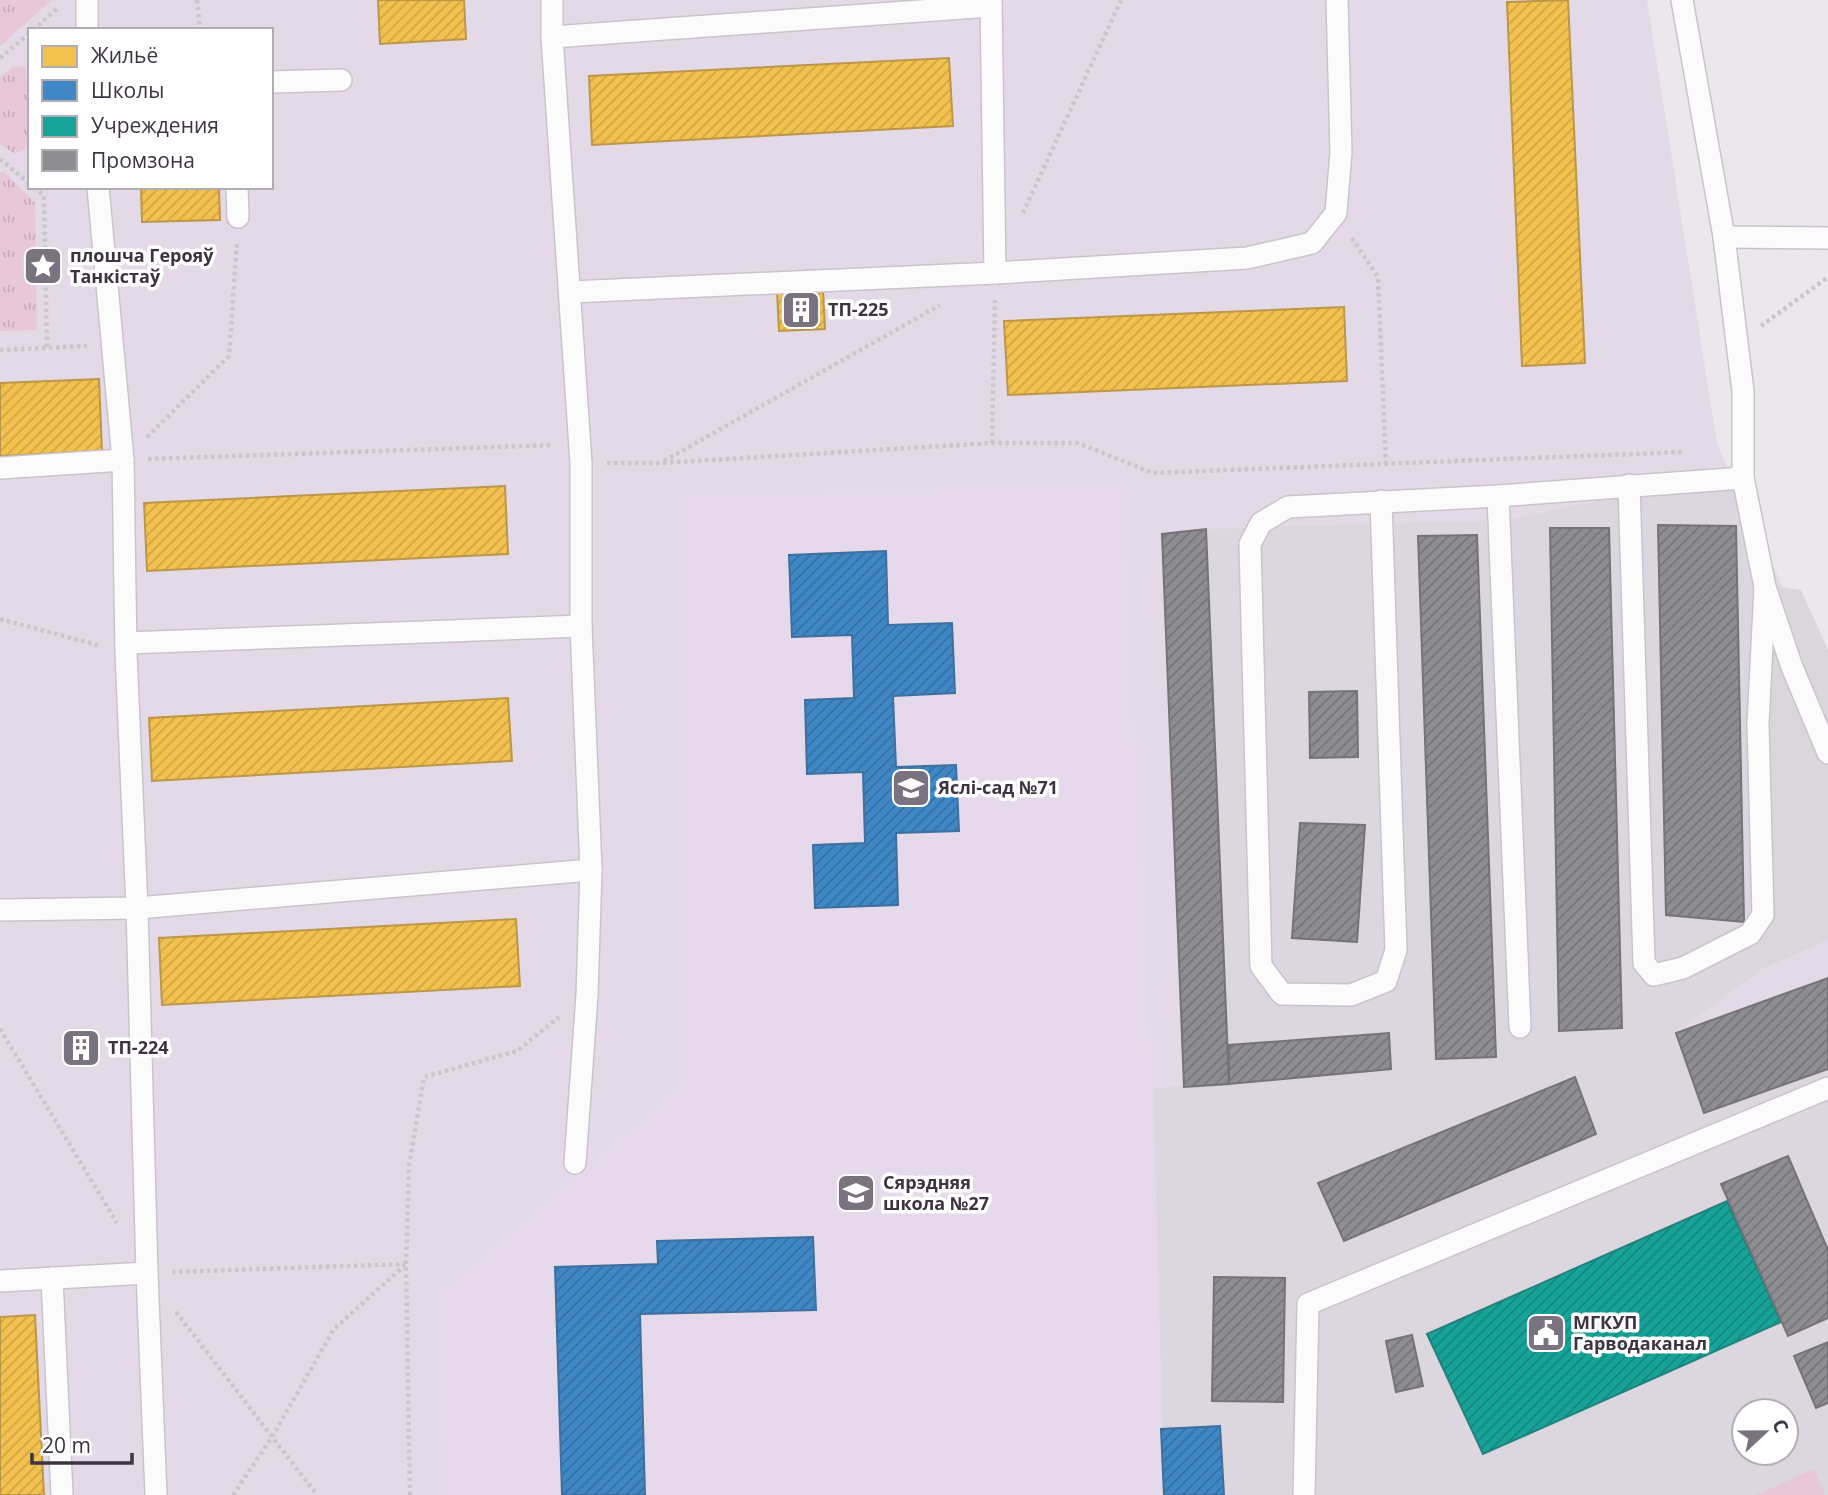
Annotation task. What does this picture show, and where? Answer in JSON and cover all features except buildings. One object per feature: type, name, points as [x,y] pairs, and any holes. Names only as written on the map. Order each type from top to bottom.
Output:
[{"type":"lane","points":[[87,0],[87,28]]},
{"type":"lane","points":[[552,0],[552,37],[581,454],[582,626],[591,870],[587,995],[575,1163]]},
{"type":"lane","points":[[571,292],[995,273],[1247,258],[1312,243],[1336,213],[1342,152],[1337,0]]},
{"type":"lane","points":[[1682,0],[1724,237],[1743,391],[1743,478],[1765,587],[1792,667],[1828,753]]},
{"type":"lane","points":[[552,37],[991,3],[995,273]]},
{"type":"lane","points":[[273,82],[341,80]]},
{"type":"lane","points":[[98,189],[123,460],[126,648],[156,1495]]},
{"type":"lane","points":[[237,189],[238,217]]},
{"type":"lane","points":[[1724,237],[1828,238]]},
{"type":"lane","points":[[0,468],[123,460]]},
{"type":"lane","points":[[1381,501],[1396,950],[1386,981],[1350,995],[1282,994],[1261,966],[1250,544],[1261,523],[1288,507],[1381,501],[1498,496],[1743,478]]},
{"type":"lane","points":[[1629,485],[1644,963],[1654,975],[1683,968],[1750,934],[1763,915],[1758,724],[1765,587]]},
{"type":"lane","points":[[1498,496],[1520,1027]]},
{"type":"lane","points":[[126,648],[582,626]]},
{"type":"lane","points":[[0,910],[137,908],[591,870]]},
{"type":"lane","points":[[1304,1495],[1308,1304],[1828,1088]]},
{"type":"lane","points":[[0,1281],[147,1273]]},
{"type":"lane","points":[[52,1278],[62,1495]]},
{"type":"path","points":[[34,28],[67,0]]},
{"type":"path","points":[[197,0],[200,28]]},
{"type":"path","points":[[1018,223],[1121,0]]},
{"type":"path","points":[[0,58],[28,34]]},
{"type":"path","points":[[1,159],[28,182]]},
{"type":"path","points":[[36,189],[44,196]]},
{"type":"path","points":[[43,189],[47,348]]},
{"type":"path","points":[[1336,213],[1378,278],[1385,465]]},
{"type":"path","points":[[123,460],[229,356],[238,217]]},
{"type":"path","points":[[992,443],[995,273]]},
{"type":"path","points":[[1737,343],[1828,278]]},
{"type":"path","points":[[661,463],[947,300]]},
{"type":"path","points":[[0,350],[113,345]]},
{"type":"path","points":[[123,460],[581,454],[661,463],[992,443],[1079,443],[1153,472],[1688,452]]},
{"type":"path","points":[[0,619],[126,648]]},
{"type":"path","points":[[410,1495],[405,1264],[409,1166],[424,1077],[517,1051],[587,995]]},
{"type":"path","points":[[147,1273],[405,1264]]},
{"type":"path","points":[[233,1495],[272,1437],[334,1329],[405,1264]]},
{"type":"shaded area","points":[[0,0],[1647,0],[1717,444],[1828,686],[1828,1495],[0,1495]]},
{"type":"shaded area","points":[[1743,478],[1765,587],[1762,969],[1678,1031],[1828,978],[1828,1495],[1164,1495],[1153,1088],[1184,1086],[1170,533],[1206,529],[1509,520],[1629,494]]},
{"type":"shaded area","points":[[1121,485],[1153,1088],[1164,1495],[445,1495],[435,1298],[685,1082],[683,493]]},
{"type":"shaded area","points":[[1760,584],[1801,590],[1828,650],[1828,940],[1762,969]]},
{"type":"green space","points":[[0,0],[52,0],[0,46]]},
{"type":"green space","points":[[13,66],[26,67],[28,147],[15,154],[0,144],[0,78]]},
{"type":"green space","points":[[0,172],[4,172],[35,203],[37,330],[0,331]]},
{"type":"green space","points":[[1814,1469],[1825,1495],[1756,1495]]},
{"type":"place","name":"плошча Герояў Танкістаў","points":[[43,266]]},
{"type":"place","name":"ТП-225","points":[[801,310]]},
{"type":"place","name":"Яслі-сад №71","points":[[911,788]]},
{"type":"place","name":"ТП-224","points":[[81,1048]]},
{"type":"place","name":"Сярэдняя школа №27","points":[[856,1193]]},
{"type":"place","name":"МГКУП Гарводаканал","points":[[1546,1333]]}]
